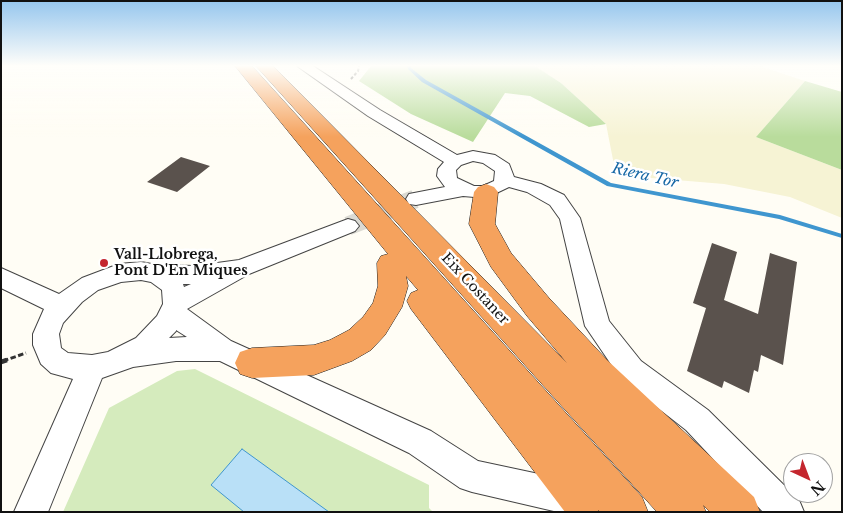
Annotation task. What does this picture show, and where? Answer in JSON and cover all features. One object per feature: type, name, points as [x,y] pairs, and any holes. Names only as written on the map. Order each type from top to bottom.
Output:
[{"type":"highway","points":[[264,90],[627,512]]},
{"type":"highway","name":"Eix Costaner","points":[[287,90],[685,512]]},
{"type":"highway","points":[[274,101],[315,166],[587,506]]},
{"type":"highway","points":[[485,187],[482,224],[501,260],[595,372],[739,512]]},
{"type":"highway","points":[[252,363],[314,360],[340,352],[360,340],[374,326],[387,307],[393,286],[391,263]]},
{"type":"street","points":[[340,90],[451,168]]},
{"type":"street","points":[[473,156],[489,159],[502,168],[505,173],[485,187],[416,198],[451,168],[473,156]]},
{"type":"street","points":[[451,168],[450,182],[485,187],[534,188],[558,200],[570,218],[598,326],[631,370],[697,420],[787,512]]},
{"type":"street","points":[[129,356],[156,336],[174,309],[241,268],[348,226]]},
{"type":"street","points":[[222,349],[176,349],[129,356],[109,364],[92,367],[74,367],[61,364],[51,356],[46,346],[46,334],[52,318],[61,306],[73,295],[105,277],[141,271],[157,274],[195,274],[241,268]]},
{"type":"street","points":[[157,274],[171,284],[175,293],[174,309]]},
{"type":"street","points":[[1,277],[61,306]]},
{"type":"street","points":[[174,309],[222,349],[420,442],[472,476],[587,506]]},
{"type":"street","points":[[31,512],[92,367]]},
{"type":"shaded area","points":[[569,90],[797,90],[756,137],[842,170],[842,218],[790,197],[724,184],[616,175],[606,124]]},
{"type":"green space","points":[[373,90],[569,90],[606,124],[589,127],[530,96],[505,93],[473,142],[411,114]]},
{"type":"green space","points":[[797,90],[835,90],[842,92],[842,170],[756,137]]},
{"type":"green space","points":[[195,369],[429,485],[429,508],[433,512],[63,512],[109,408],[177,371]]},
{"type":"water","points":[[242,449],[329,512],[244,512],[211,485]]},
{"type":"building","points":[[181,157],[210,166],[177,192],[147,182]]},
{"type":"building","points":[[712,243],[737,252],[724,300],[758,314],[770,253],[797,262],[783,365],[761,355],[758,372],[754,370],[749,393],[724,381],[722,388],[687,371],[706,308],[693,303]]},
{"type":"waterway","name":"Riera Tor","points":[[440,90],[609,185],[780,217],[842,236]]},
{"type":"tunnel","points":[[348,226],[415,199]]},
{"type":"place","name":"Vall-Llobrega, Pont D'En Miques","points":[[104,263]]}]
